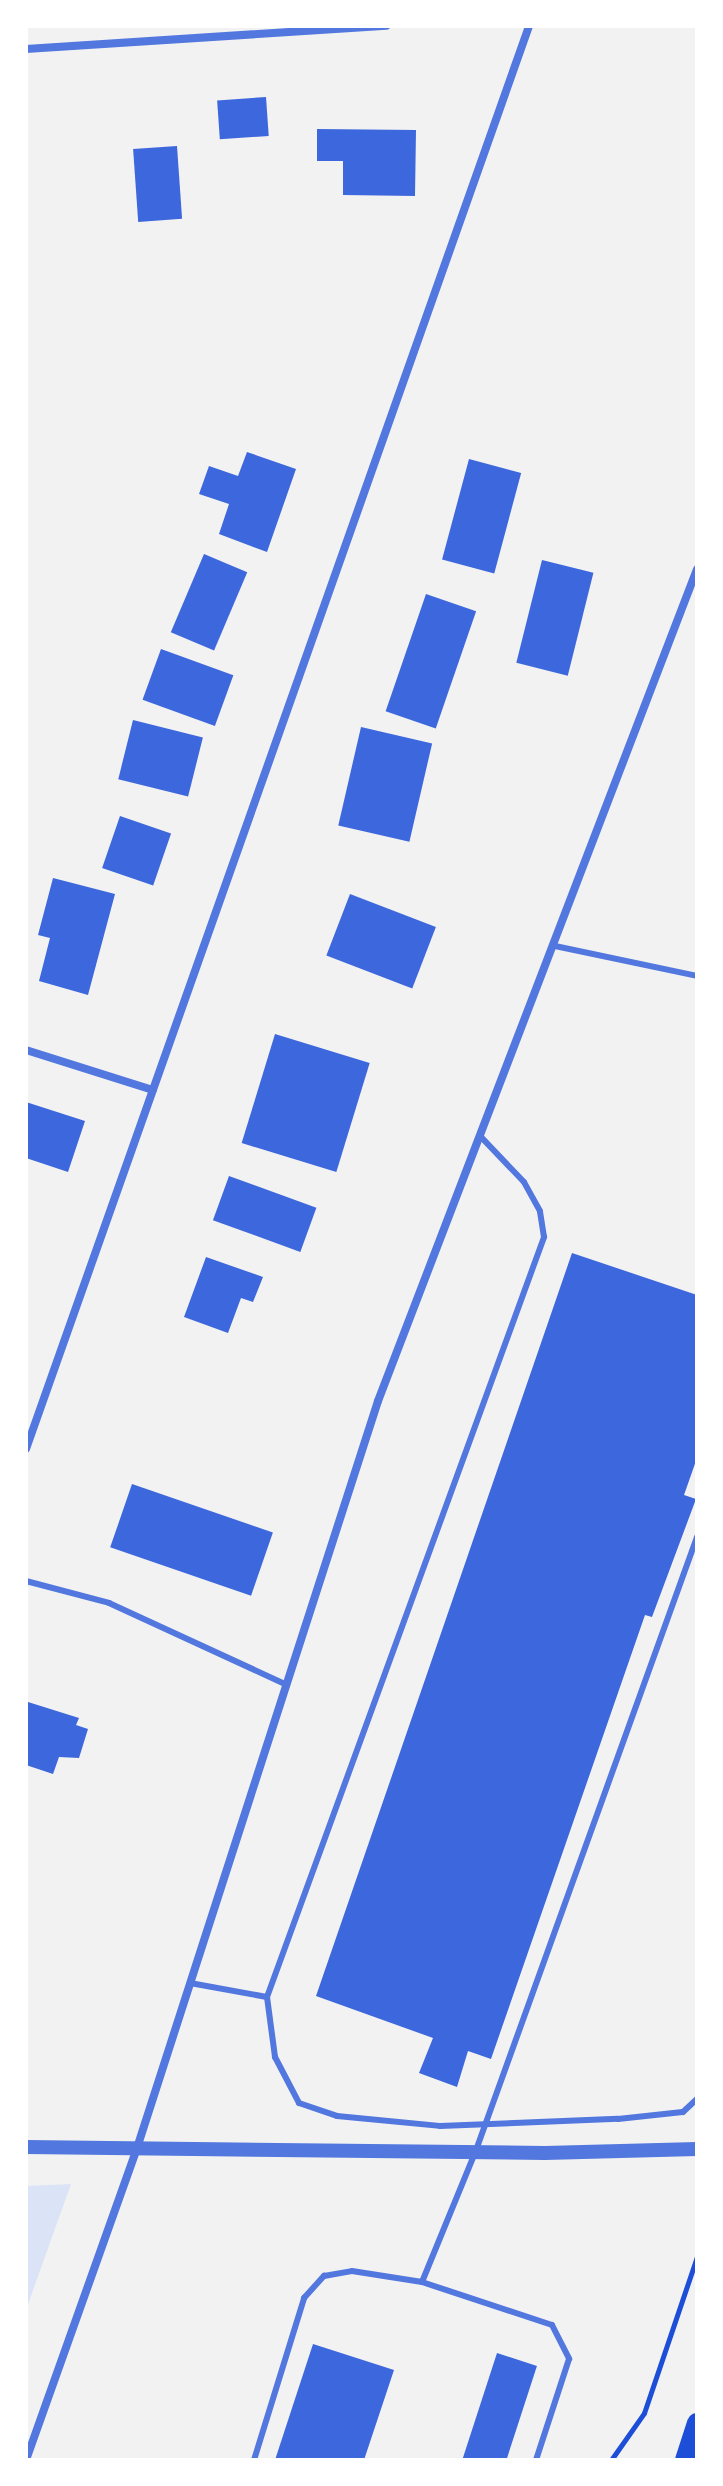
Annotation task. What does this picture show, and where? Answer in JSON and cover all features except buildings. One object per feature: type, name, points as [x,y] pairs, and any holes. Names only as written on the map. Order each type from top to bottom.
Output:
[{"type":"main road","points":[[685,2460],[697,2423]]},
{"type":"street","points":[[26,49],[249,31],[386,26]]},
{"type":"street","points":[[26,1449],[529,26]]},
{"type":"street","points":[[26,2460],[137,2148],[378,1401],[697,569]]},
{"type":"street","points":[[26,1050],[153,1090]]},
{"type":"street","points":[[26,2147],[475,2153],[697,2149]]},
{"type":"lane","points":[[555,946],[697,976]]},
{"type":"lane","points":[[481,1137],[524,1182],[540,1211],[544,1237],[267,1997],[275,2057],[299,2103],[337,2116],[440,2126],[484,2124],[683,2112],[697,2099]]},
{"type":"lane","points":[[422,2282],[475,2153],[697,1537]]},
{"type":"lane","points":[[26,1581],[109,1603],[287,1685]]},
{"type":"lane","points":[[190,1983],[267,1997]]},
{"type":"lane","points":[[254,2460],[304,2298],[324,2276],[352,2271],[422,2282],[552,2325],[564,2343],[569,2359],[536,2460]]},
{"type":"path","points":[[611,2460],[644,2413],[697,2256]]},
{"type":"shaded area","points":[[71,2184],[26,2310],[26,2186]]}]
